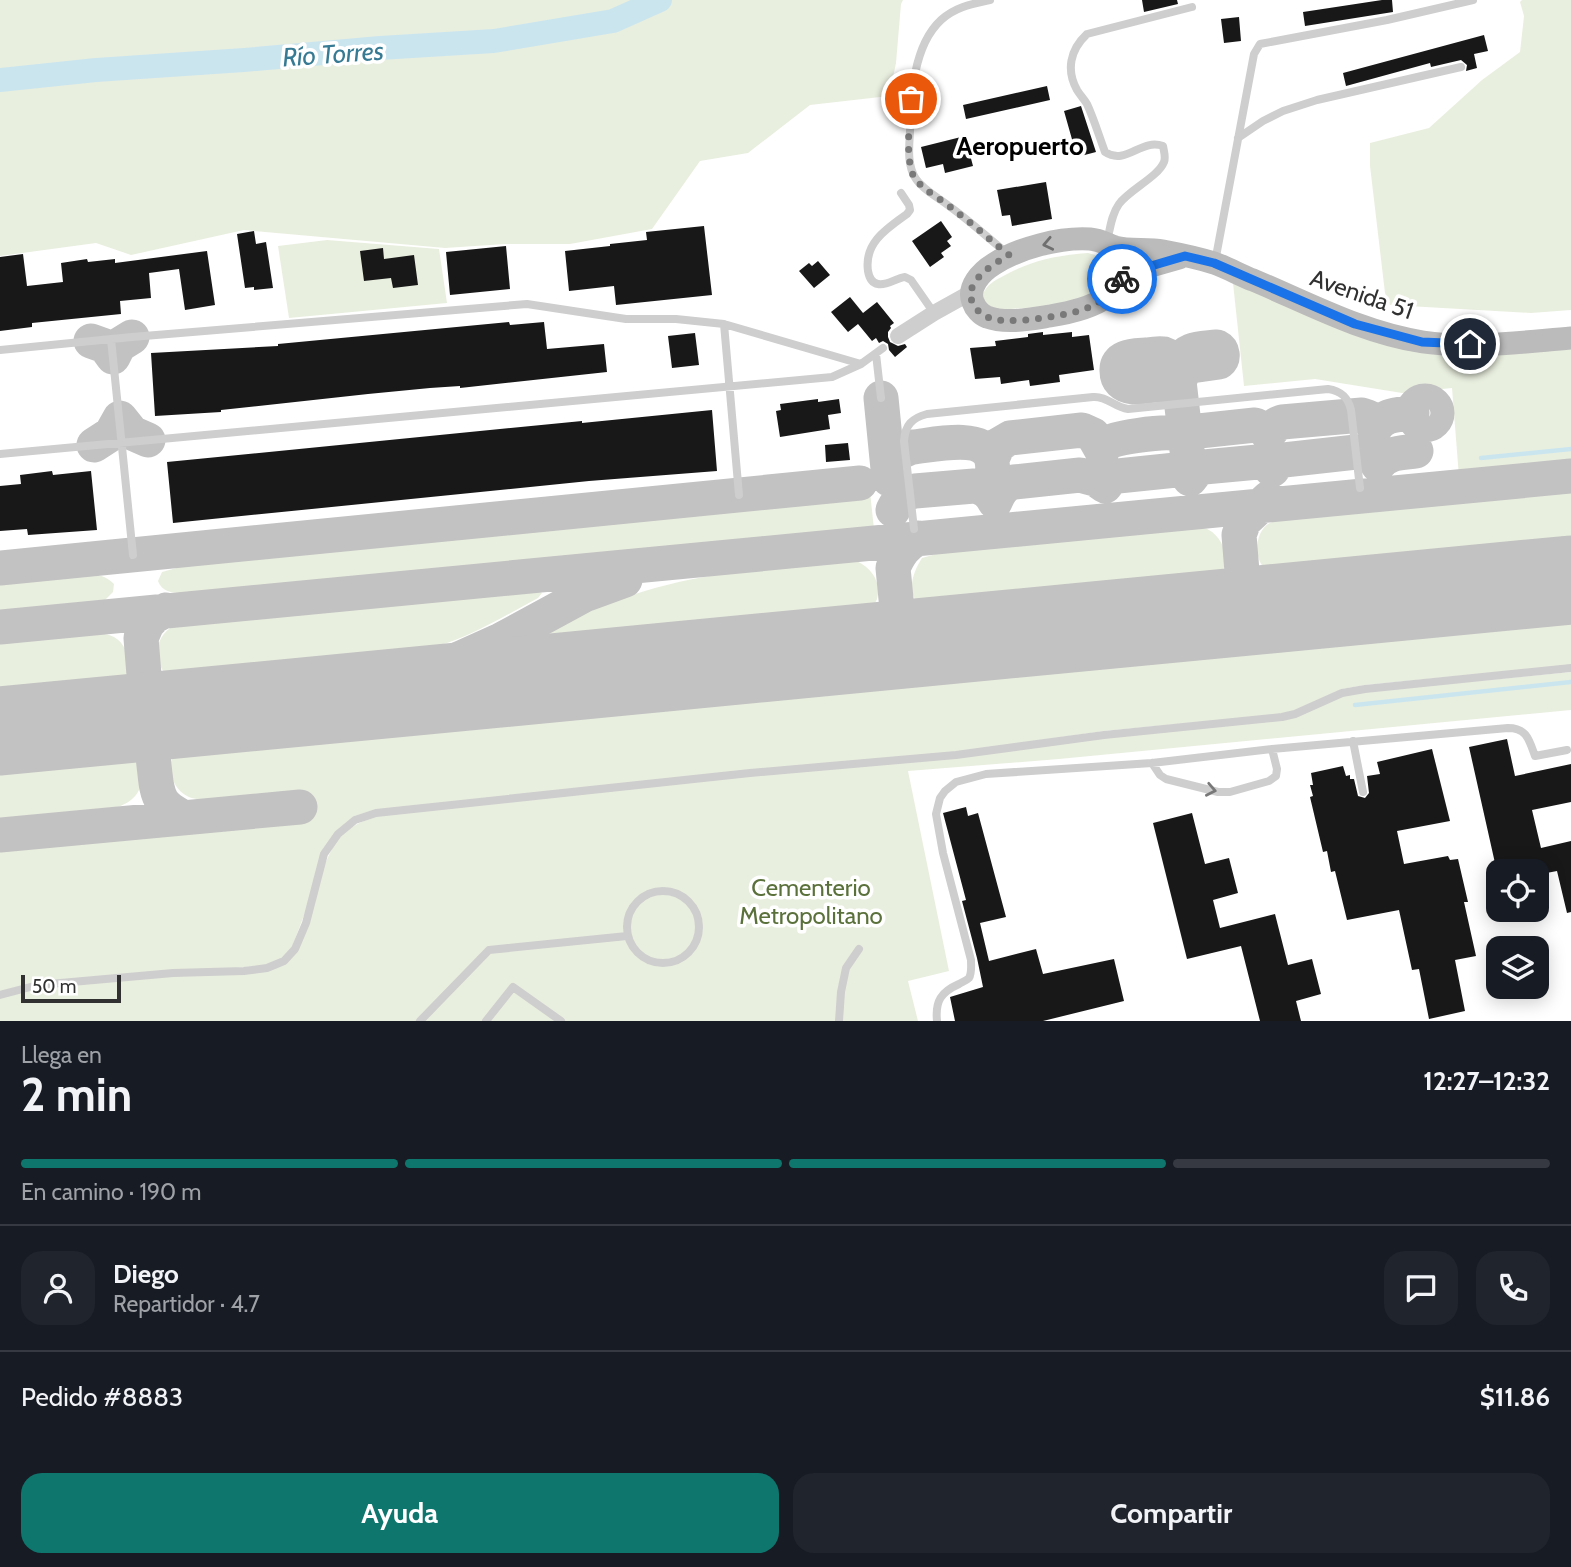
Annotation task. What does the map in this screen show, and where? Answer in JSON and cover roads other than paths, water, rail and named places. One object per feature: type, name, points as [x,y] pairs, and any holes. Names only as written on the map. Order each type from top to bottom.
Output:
[{"type":"main road","name":"Avenida 51","points":[[1185,256],[1151,266],[1120,280],[1109,295],[1076,312],[999,320],[983,316],[974,305],[970,293],[975,281],[990,266],[1009,255],[1030,247],[1090,239],[1163,251],[1185,256],[1214,263],[1355,324],[1422,342],[1489,344],[1571,338]]},
{"type":"main road","points":[[1110,244],[1119,256],[1120,280]]},
{"type":"street","name":"Avenida 51","points":[[898,336],[970,293]]},
{"type":"lane","points":[[987,0],[953,10],[939,21],[930,33],[915,72],[911,99],[910,163],[918,183],[1009,255]]},
{"type":"lane","points":[[1214,263],[1254,54],[1260,44],[1387,20],[1473,0]]},
{"type":"lane","points":[[1110,244],[1115,211],[1119,203],[1158,170],[1165,161],[1165,152],[1163,146],[1147,144],[1124,157],[1105,152],[1086,101],[1070,74],[1073,52],[1087,34],[1192,8]]},
{"type":"lane","points":[[1238,138],[1283,111],[1317,100],[1461,68]]},
{"type":"lane","points":[[901,193],[910,210],[876,238],[868,255],[870,278],[880,285],[905,277],[911,280],[934,313]]},
{"type":"lane","points":[[0,350],[527,304],[626,319],[676,319],[724,324],[861,364]]},
{"type":"lane","points":[[724,324],[739,495]]},
{"type":"lane","points":[[111,339],[133,555]]},
{"type":"lane","points":[[0,454],[832,377],[861,364],[879,351],[881,398]]},
{"type":"lane","points":[[914,529],[905,431],[916,417],[1093,397],[1101,397],[1120,408],[1128,409],[1337,390],[1345,396],[1351,410],[1360,488]]},
{"type":"lane","points":[[0,995],[38,985],[173,973],[244,971],[267,968],[284,961],[295,949],[306,923],[324,854],[338,834],[355,820],[376,813],[750,773],[956,755],[1104,735],[1282,717],[1342,693],[1365,689],[1571,668]]},
{"type":"lane","points":[[937,1021],[937,1008],[946,990],[965,981],[971,971],[971,960],[937,828],[937,806],[945,791],[956,782],[986,774],[1152,763],[1353,741],[1516,728],[1522,730],[1529,740],[1535,756],[1567,750]]},
{"type":"lane","points":[[1353,741],[1363,792]]},
{"type":"lane","points":[[1152,763],[1166,779],[1218,792],[1230,792],[1269,781],[1276,776],[1272,749]]},
{"type":"lane","points":[[664,890],[689,901],[700,925],[698,939],[691,950],[681,959],[668,964],[654,963],[642,958],[632,948],[627,936],[626,922],[639,899],[651,892],[664,890]]},
{"type":"lane","points":[[420,1021],[489,950],[627,936]]},
{"type":"lane","points":[[839,1021],[846,968],[859,949]]},
{"type":"lane","points":[[489,1020],[513,987],[561,1021]]},
{"type":"waterway","name":"Río Torres","points":[[0,80],[96,70],[494,41],[613,21],[660,0]]},
{"type":"waterway","points":[[1481,458],[1571,449]]},
{"type":"waterway","points":[[1355,705],[1571,682]]},
{"type":"district","name":"Aeropuerto","points":[[1020,146]]},
{"type":"park label","name":"Cementerio Metropolitano","points":[[811,901]]}]
